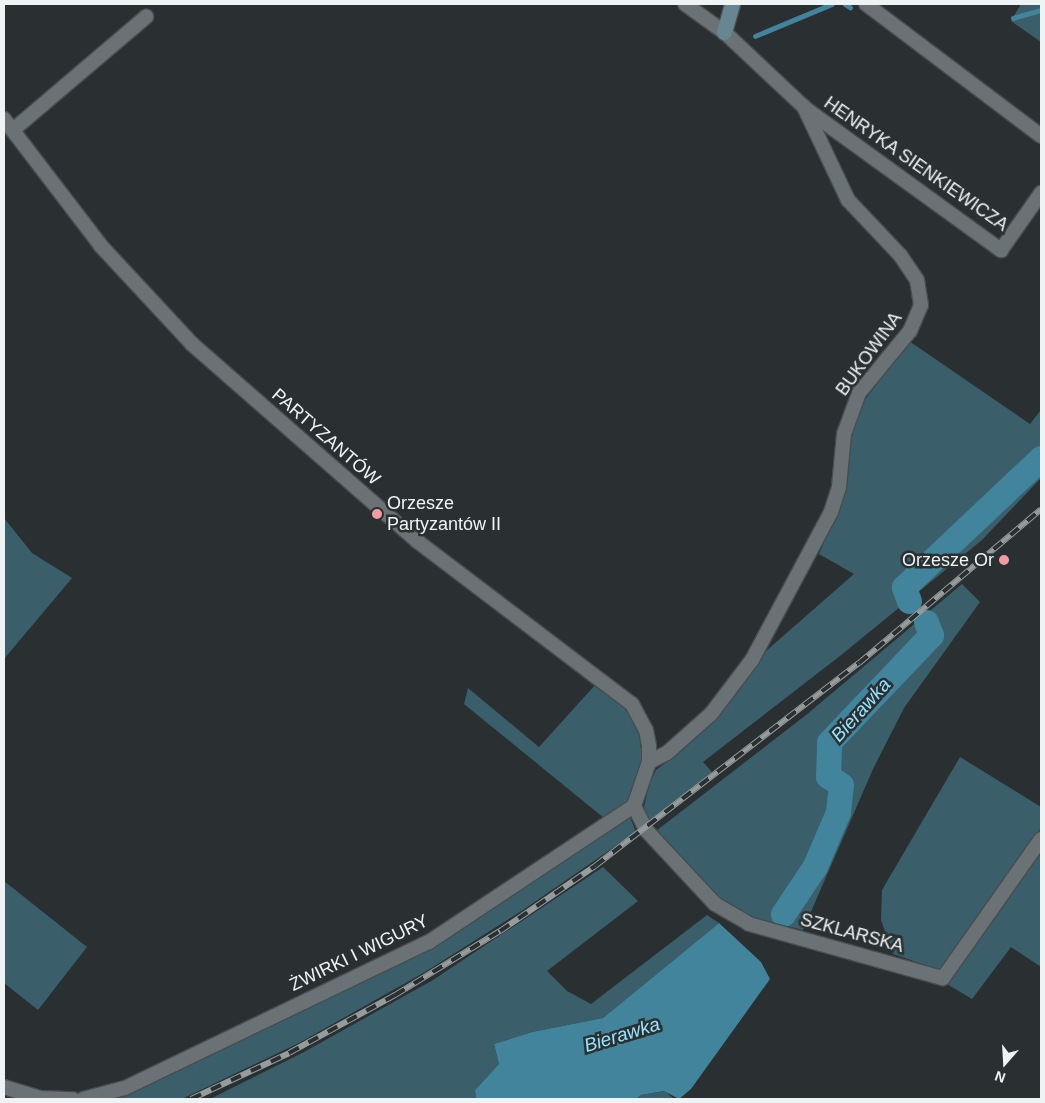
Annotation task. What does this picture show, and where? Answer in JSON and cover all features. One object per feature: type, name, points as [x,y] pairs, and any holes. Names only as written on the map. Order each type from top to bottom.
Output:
[{"type":"street","name":"BUKOWINA","points":[[649,762],[667,753],[711,714],[752,660],[831,512],[839,487],[844,434],[859,393],[918,318],[921,294],[917,280],[900,254],[848,200],[804,107],[724,32],[685,4]]},
{"type":"street","points":[[724,32],[732,4]]},
{"type":"street","points":[[866,4],[1041,136]]},
{"type":"street","points":[[13,130],[146,17]]},
{"type":"street","name":"HENRYKA SIENKIEWICZA","points":[[804,107],[1001,250],[1041,193]]},
{"type":"street","name":"PARTYZANTÓW","points":[[4,118],[101,246],[192,344],[417,541],[632,704],[646,730],[649,762],[634,806]]},
{"type":"street","name":"SZKLARSKA","points":[[634,806],[646,830],[715,904],[749,924],[943,978],[1041,840]]},
{"type":"street","name":"ŻWIRKI I WIGURY","points":[[83,1099],[125,1088],[429,942],[634,806]]},
{"type":"street","points":[[4,1087],[39,1098],[73,1099]]},
{"type":"shaded area","points":[[1021,4],[1041,4],[1041,42],[1011,21]]},
{"type":"shaded area","points":[[909,341],[1030,424],[1041,410],[1041,478],[982,540],[840,656],[703,762],[712,772],[649,823],[644,807],[649,785],[656,770],[683,750],[720,713],[759,657],[854,574],[819,554],[846,491],[852,436],[862,404]]},
{"type":"shaded area","points":[[4,518],[32,553],[72,578],[4,659]]},
{"type":"shaded area","points":[[962,584],[980,602],[904,708],[873,769],[803,930],[751,917],[719,897],[656,831],[806,715]]},
{"type":"shaded area","points":[[596,684],[625,709],[639,731],[642,759],[627,802],[604,818],[464,704],[468,688],[539,747]]},
{"type":"shaded area","points":[[960,757],[1041,807],[1041,828],[940,970],[893,954],[881,920],[882,890]]},
{"type":"shaded area","points":[[629,815],[636,832],[523,910],[425,972],[299,1043],[182,1099],[111,1099],[420,951]]},
{"type":"shaded area","points":[[1041,848],[1041,967],[1011,947],[972,999],[947,984]]},
{"type":"shaded area","points":[[603,867],[638,901],[547,971],[567,991],[591,1004],[707,915],[719,923],[603,1018],[532,1032],[494,1044],[499,1064],[475,1090],[476,1099],[210,1099],[304,1052],[433,980]]},
{"type":"shaded area","points":[[4,881],[87,947],[38,1010],[4,983]]},
{"type":"shaded area","points":[[665,1091],[674,1099],[636,1099],[641,1095]]},
{"type":"water","points":[[719,923],[761,962],[770,979],[691,1089],[679,1099],[664,1091],[641,1095],[636,1099],[476,1099],[475,1090],[499,1064],[494,1044],[532,1032],[603,1018]]},
{"type":"waterway","points":[[755,36],[832,4]]},
{"type":"waterway","points":[[845,4],[850,7]]},
{"type":"waterway","points":[[1013,18],[1041,10]]},
{"type":"waterway","name":"Bierawka","points":[[909,601],[904,587],[1041,458]]},
{"type":"waterway","name":"Bierawka","points":[[783,914],[815,866],[838,812],[841,785],[828,776],[829,742],[931,635],[926,622]]},
{"type":"railway","points":[[191,1099],[289,1053],[395,995],[500,931],[595,866],[859,663],[1041,509]]},
{"type":"place","name":"Orzesze Partyzantów II","points":[[377,514]]},
{"type":"place","name":"Orzesze Or","points":[[1004,560]]}]
